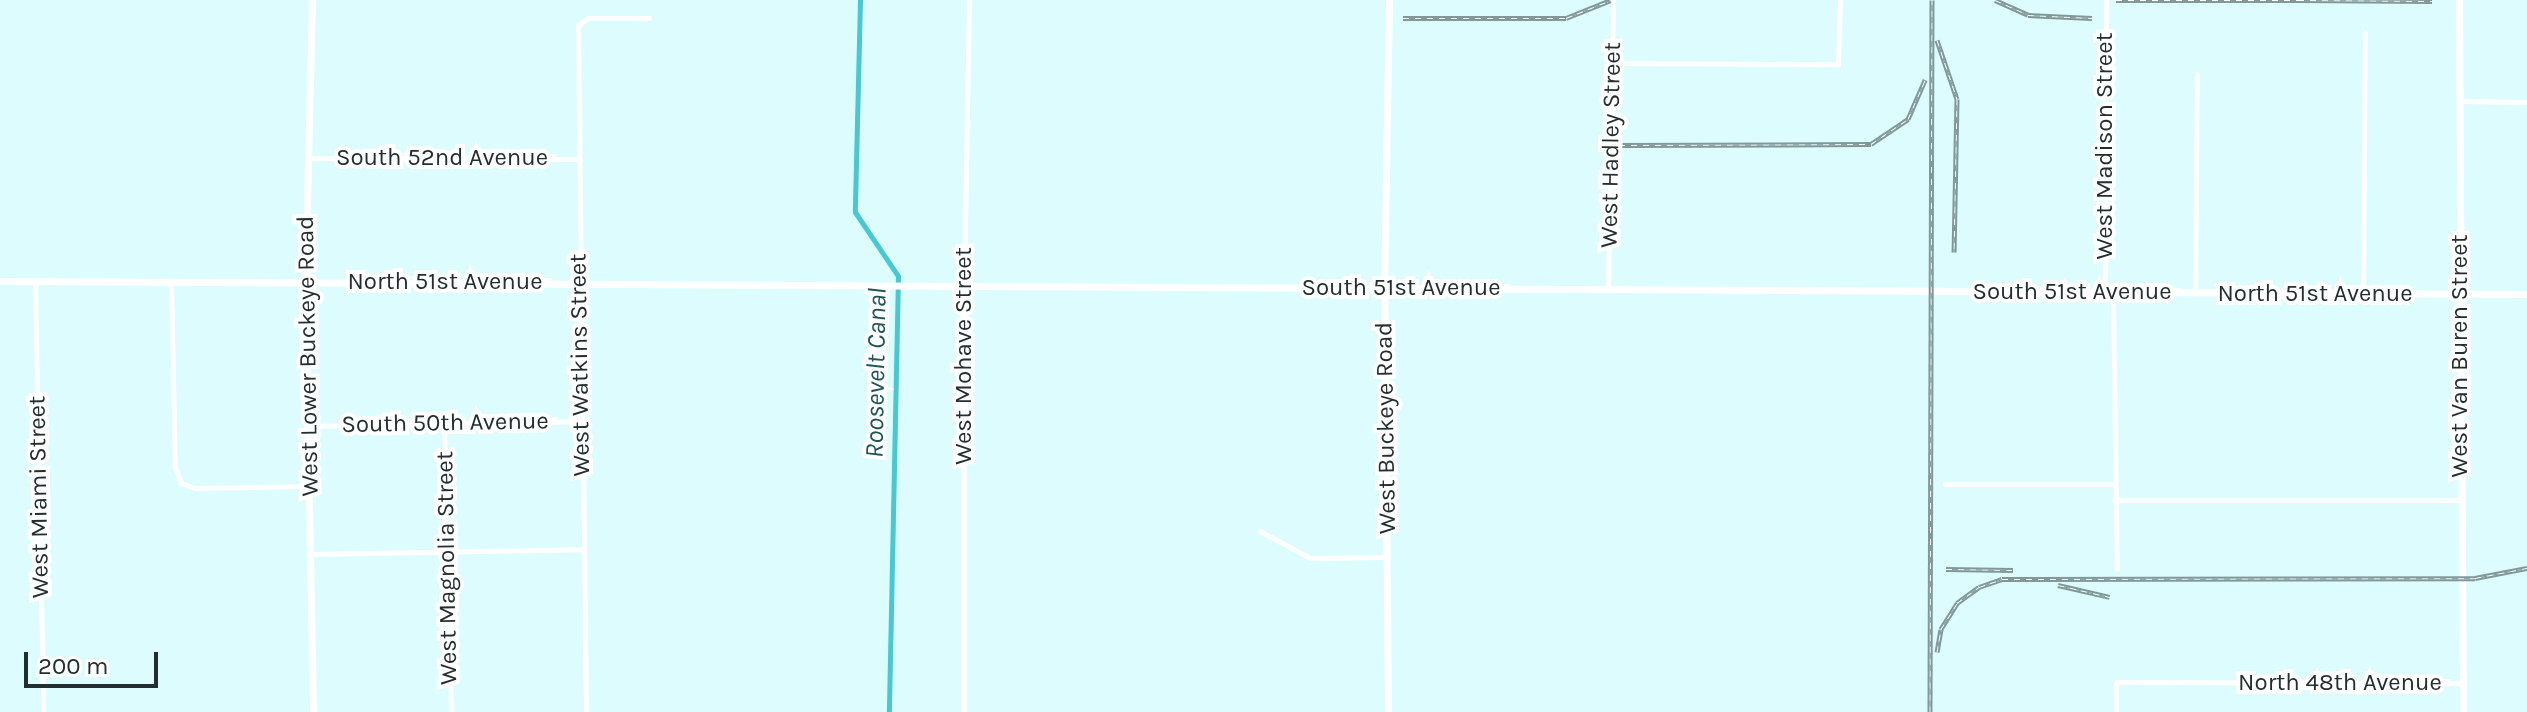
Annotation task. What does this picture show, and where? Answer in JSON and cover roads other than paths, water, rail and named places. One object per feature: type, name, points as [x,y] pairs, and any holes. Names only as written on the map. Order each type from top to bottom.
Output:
[{"type":"main road","name":"West Lower Buckeye Road","points":[[312,0],[305,281],[313,712]]},
{"type":"main road","name":"West Buckeye Road","points":[[1388,712],[1384,288],[1389,0]]},
{"type":"main road","name":"West Van Buren Street","points":[[2459,0],[2463,712]]},
{"type":"main road","name":"North 51st Avenue","points":[[0,281],[891,285]]},
{"type":"main road","name":"South 51st Avenue","points":[[891,285],[2197,293]]},
{"type":"main road","name":"North 51st Avenue","points":[[2197,293],[2527,294]]},
{"type":"street","name":"West Mohave Street","points":[[964,712],[964,285],[969,0]]},
{"type":"street","name":"West Hadley Street","points":[[1608,289],[1613,0]]},
{"type":"street","points":[[1612,63],[1838,64],[1840,0]]},
{"type":"street","name":"West Madison Street","points":[[2106,0],[2112,484],[2117,569]]},
{"type":"street","name":"West Watkins Street","points":[[586,712],[578,159],[581,20],[649,18]]},
{"type":"street","points":[[2363,294],[2365,32]]},
{"type":"street","points":[[2197,74],[2197,293]]},
{"type":"street","points":[[2459,101],[2527,102]]},
{"type":"street","name":"South 52nd Avenue","points":[[307,158],[578,159]]},
{"type":"street","name":"West Miami Street","points":[[35,281],[43,712]]},
{"type":"street","points":[[171,281],[175,466],[181,483],[195,488],[309,486]]},
{"type":"street","name":"South 50th Avenue","points":[[308,426],[582,421]]},
{"type":"street","name":"West Magnolia Street","points":[[444,424],[451,712]]},
{"type":"street","points":[[1945,484],[2112,484]]},
{"type":"street","points":[[2114,500],[2461,500]]},
{"type":"street","points":[[1260,531],[1310,558],[1387,557]]},
{"type":"street","points":[[310,554],[583,549]]},
{"type":"street","name":"North 48th Avenue","points":[[2116,712],[2116,682],[2463,683]]},
{"type":"waterway","name":"Roosevelt Canal","points":[[860,0],[855,212],[898,276],[889,712]]},
{"type":"railway","points":[[1403,18],[1566,18],[1611,0]]},
{"type":"railway","points":[[1930,712],[1932,0]]},
{"type":"railway","points":[[1995,0],[2028,15],[2092,18]]},
{"type":"railway","points":[[2116,0],[2300,0]]},
{"type":"railway","points":[[2298,0],[2432,1]]},
{"type":"railway","points":[[1937,40],[1957,99],[1954,252]]},
{"type":"railway","points":[[1619,145],[1871,144],[1908,119],[1925,80]]},
{"type":"railway","points":[[1937,652],[1941,629],[1957,603],[1979,587],[2002,579],[2475,578],[2527,568]]},
{"type":"railway","points":[[1946,569],[2013,570]]},
{"type":"railway","points":[[2058,585],[2110,597]]}]
